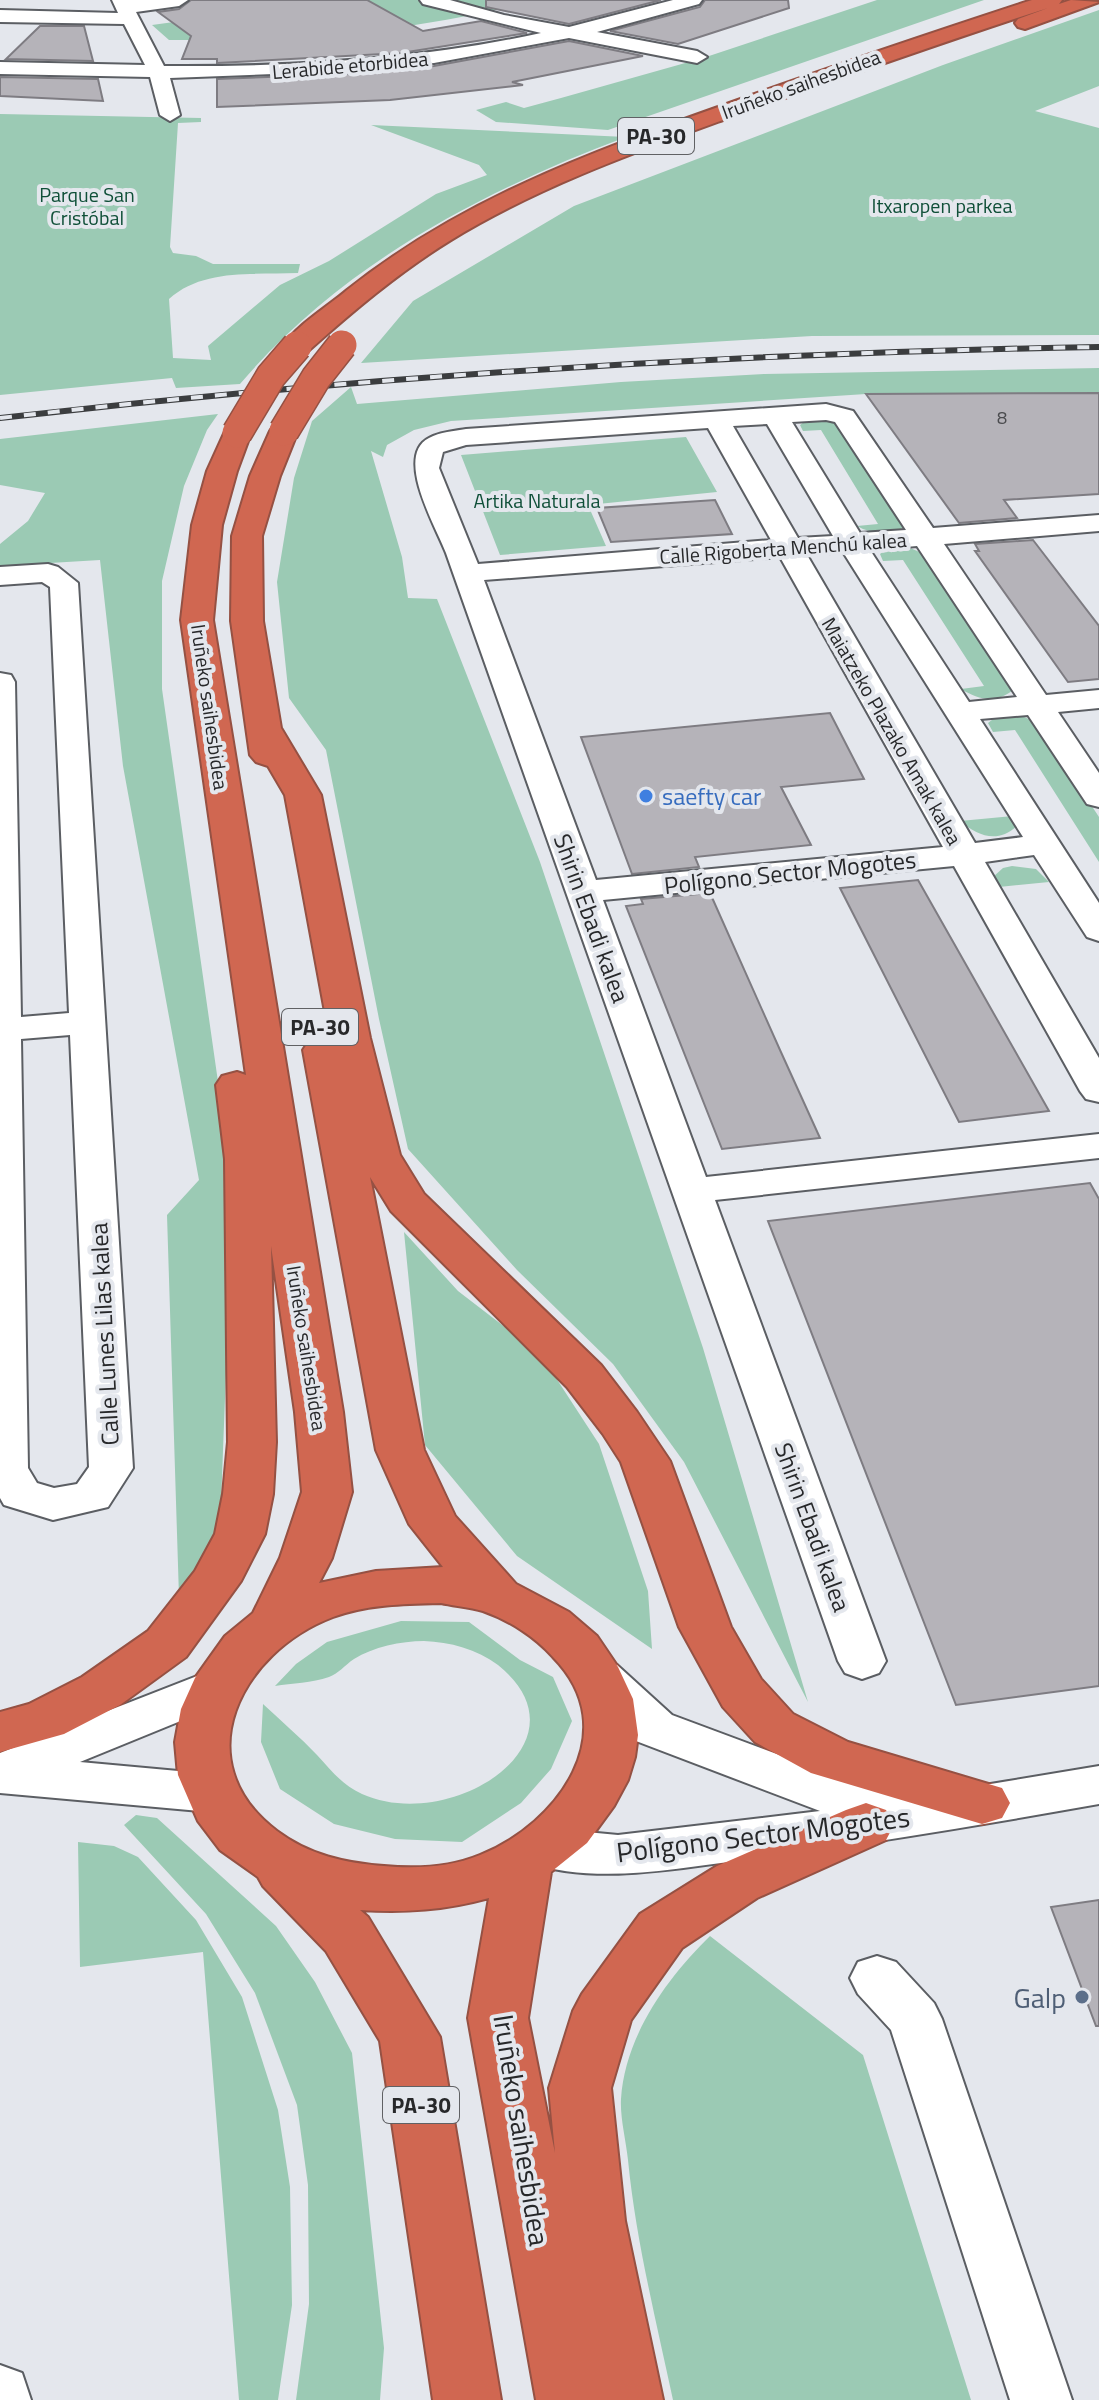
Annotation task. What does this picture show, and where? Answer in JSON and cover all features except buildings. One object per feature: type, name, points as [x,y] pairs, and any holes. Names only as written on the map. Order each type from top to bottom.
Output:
[{"type":"highway","name":"Iruñeko saihesbidea","points":[[273,1625],[306,1558],[327,1492],[319,1412],[215,757],[197,620],[207,525],[222,471],[237,433],[271,376],[297,346],[366,286],[442,234],[528,189],[646,140],[849,67],[1052,0]]},
{"type":"highway","name":"Iruñeko saihesbidea","points":[[437,265],[471,240],[555,195],[671,147],[1090,0]]},
{"type":"highway","name":"PA-30","points":[[352,336],[316,378],[284,431],[265,476],[247,536],[247,621],[263,727],[400,1450],[434,1524],[498,1597]]},
{"type":"highway","points":[[263,727],[303,795],[350,1038],[378,1155],[407,1202],[584,1376],[620,1423],[645,1461],[705,1627],[742,1693],[774,1728],[830,1758],[982,1803]]},
{"type":"highway","points":[[0,1732],[45,1720],[101,1691],[167,1644],[215,1581],[240,1534],[248,1494],[252,1442],[247,1159],[206,857],[215,757]]},
{"type":"highway","name":"PA-30","points":[[270,1857],[328,1882],[395,1891],[463,1884],[534,1854],[583,1811],[607,1767],[612,1722],[600,1678],[575,1644],[541,1617],[498,1597],[441,1585],[382,1586],[324,1600],[273,1625],[239,1653],[215,1687],[203,1721],[201,1757],[211,1793],[234,1828],[270,1857],[347,1934],[410,2037],[467,2400]]},
{"type":"highway","points":[[629,2400],[593,2221],[580,2088],[603,2011],[661,1931],[737,1882],[866,1825]]},
{"type":"highway","name":"Iruñeko saihesbidea","points":[[534,1854],[498,2018],[570,2400]]},
{"type":"street","points":[[0,16],[125,9],[179,0]]},
{"type":"street","points":[[429,0],[502,20],[697,57]]},
{"type":"street","name":"Lerabide etorbidea","points":[[0,68],[159,74],[273,72],[400,63],[575,34],[693,0]]},
{"type":"street","points":[[125,9],[159,74],[168,97],[170,115]]},
{"type":"street","points":[[717,421],[826,412],[844,416],[1099,797]]},
{"type":"street","points":[[775,416],[852,543],[1099,930]]},
{"type":"street","name":"Maiatzeko Plazako Amak kalea","points":[[717,421],[1099,1091]]},
{"type":"street","name":"Shirin Ebadi kalea","points":[[717,421],[466,437],[438,442],[427,454],[426,468],[467,573],[862,1661]]},
{"type":"street","name":"Calle Rigoberta Menchú kalea","points":[[467,573],[1099,523]]},
{"type":"street","name":"Calle Lunes Lilas kalea","points":[[0,576],[48,573],[64,583],[111,1468],[92,1496],[53,1504],[20,1494],[6,1468],[0,682]]},
{"type":"street","points":[[960,712],[1099,699]]},
{"type":"street","name":"Polígono Sector Mogotes","points":[[583,892],[963,855],[1044,844]]},
{"type":"street","points":[[1,1030],[87,1023]]},
{"type":"street","points":[[691,1191],[1099,1146]]},
{"type":"street","name":"Polígono Sector Mogotes","points":[[600,1678],[654,1728],[843,1799],[982,1803]]},
{"type":"street","points":[[0,1774],[215,1687]]},
{"type":"street","points":[[0,1774],[211,1793]]},
{"type":"street","name":"Polígono Sector Mogotes","points":[[534,1854],[618,1855],[866,1825],[1099,1785]]},
{"type":"street","points":[[877,1978],[915,2019],[1041,2400]]},
{"type":"street","points":[[0,2393],[0,2400]]},
{"type":"green space","points":[[367,0],[537,0],[400,27],[262,39],[169,40],[152,25],[290,6],[398,18]]},
{"type":"green space","points":[[877,0],[984,0],[608,130],[496,122],[476,110],[506,102],[524,108],[561,98],[703,58]]},
{"type":"green space","name":"Itxaropen parkea","points":[[1099,10],[1099,86],[1035,111],[1099,128],[1099,335],[812,336],[361,363],[413,301],[574,206],[943,65]]},
{"type":"green space","name":"Parque San Cristóbal","points":[[0,114],[201,118],[201,122],[178,123],[170,247],[173,253],[196,256],[213,264],[300,264],[298,273],[230,275],[197,282],[169,299],[173,358],[211,360],[208,346],[280,285],[329,261],[436,194],[487,175],[479,165],[371,125],[626,137],[519,182],[417,236],[323,303],[280,341],[240,384],[176,388],[172,378],[0,395]]},
{"type":"green space","points":[[1099,368],[1099,393],[866,394],[451,421],[414,430],[387,445],[383,457],[371,451],[402,557],[408,598],[437,599],[540,862],[703,1348],[808,1702],[684,1462],[613,1364],[517,1270],[408,1149],[326,750],[289,698],[277,582],[294,478],[312,421],[351,387],[357,404],[621,382],[764,374]]},
{"type":"green space","points":[[218,414],[207,430],[184,486],[162,581],[162,689],[233,1187],[220,1530],[179,1597],[167,1215],[199,1180],[123,766],[100,560],[0,566],[0,544],[28,521],[45,493],[0,485],[0,439]]},
{"type":"green space","points":[[825,419],[840,425],[904,527],[881,533],[857,526],[878,524],[821,430],[803,431],[800,425],[807,420]]},
{"type":"green space","name":"Artika Naturala","points":[[686,437],[717,492],[588,505],[606,546],[500,555],[461,455]]},
{"type":"green space","points":[[908,547],[924,554],[1013,690],[987,699],[961,689],[984,686],[903,560],[883,561],[880,554],[888,548]]},
{"type":"green space","points":[[1018,714],[1037,723],[1099,817],[1099,862],[1015,730],[993,732],[988,723],[997,716]]},
{"type":"green space","points":[[1013,816],[1017,826],[1010,832],[995,836],[974,831],[960,821]]},
{"type":"green space","points":[[1003,868],[1036,869],[1049,882],[999,887],[993,877]]},
{"type":"green space","points":[[404,1232],[458,1291],[541,1355],[599,1444],[648,1591],[652,1649],[517,1556],[425,1445]]},
{"type":"green space","points":[[401,1621],[469,1622],[520,1660],[553,1677],[572,1721],[551,1769],[521,1803],[462,1842],[395,1839],[334,1824],[280,1789],[261,1742],[263,1704],[348,1786],[362,1794],[397,1803],[434,1802],[469,1791],[499,1773],[521,1750],[530,1723],[523,1694],[498,1665],[472,1651],[434,1642],[397,1644],[362,1655],[329,1677],[275,1686],[296,1664],[327,1642]]},
{"type":"green space","points":[[136,1815],[157,1818],[276,1926],[315,1982],[352,2053],[384,2348],[380,2400],[296,2400],[309,2304],[308,2185],[297,2105],[255,1993],[206,1914],[124,1825]]},
{"type":"green space","points":[[78,1842],[114,1846],[138,1857],[196,1920],[242,1997],[278,2110],[290,2187],[292,2305],[278,2400],[239,2400],[203,1952],[80,1967]]},
{"type":"green space","points":[[710,1936],[863,2055],[971,2400],[673,2400],[636,2220],[621,2099],[631,2053],[651,2010],[679,1970]]},
{"type":"railway","points":[[0,418],[274,390],[549,369],[824,355],[1099,347]]},
{"type":"place","name":"saefty car","points":[[646,796]]},
{"type":"place","name":"Galp","points":[[1082,1997]]}]
